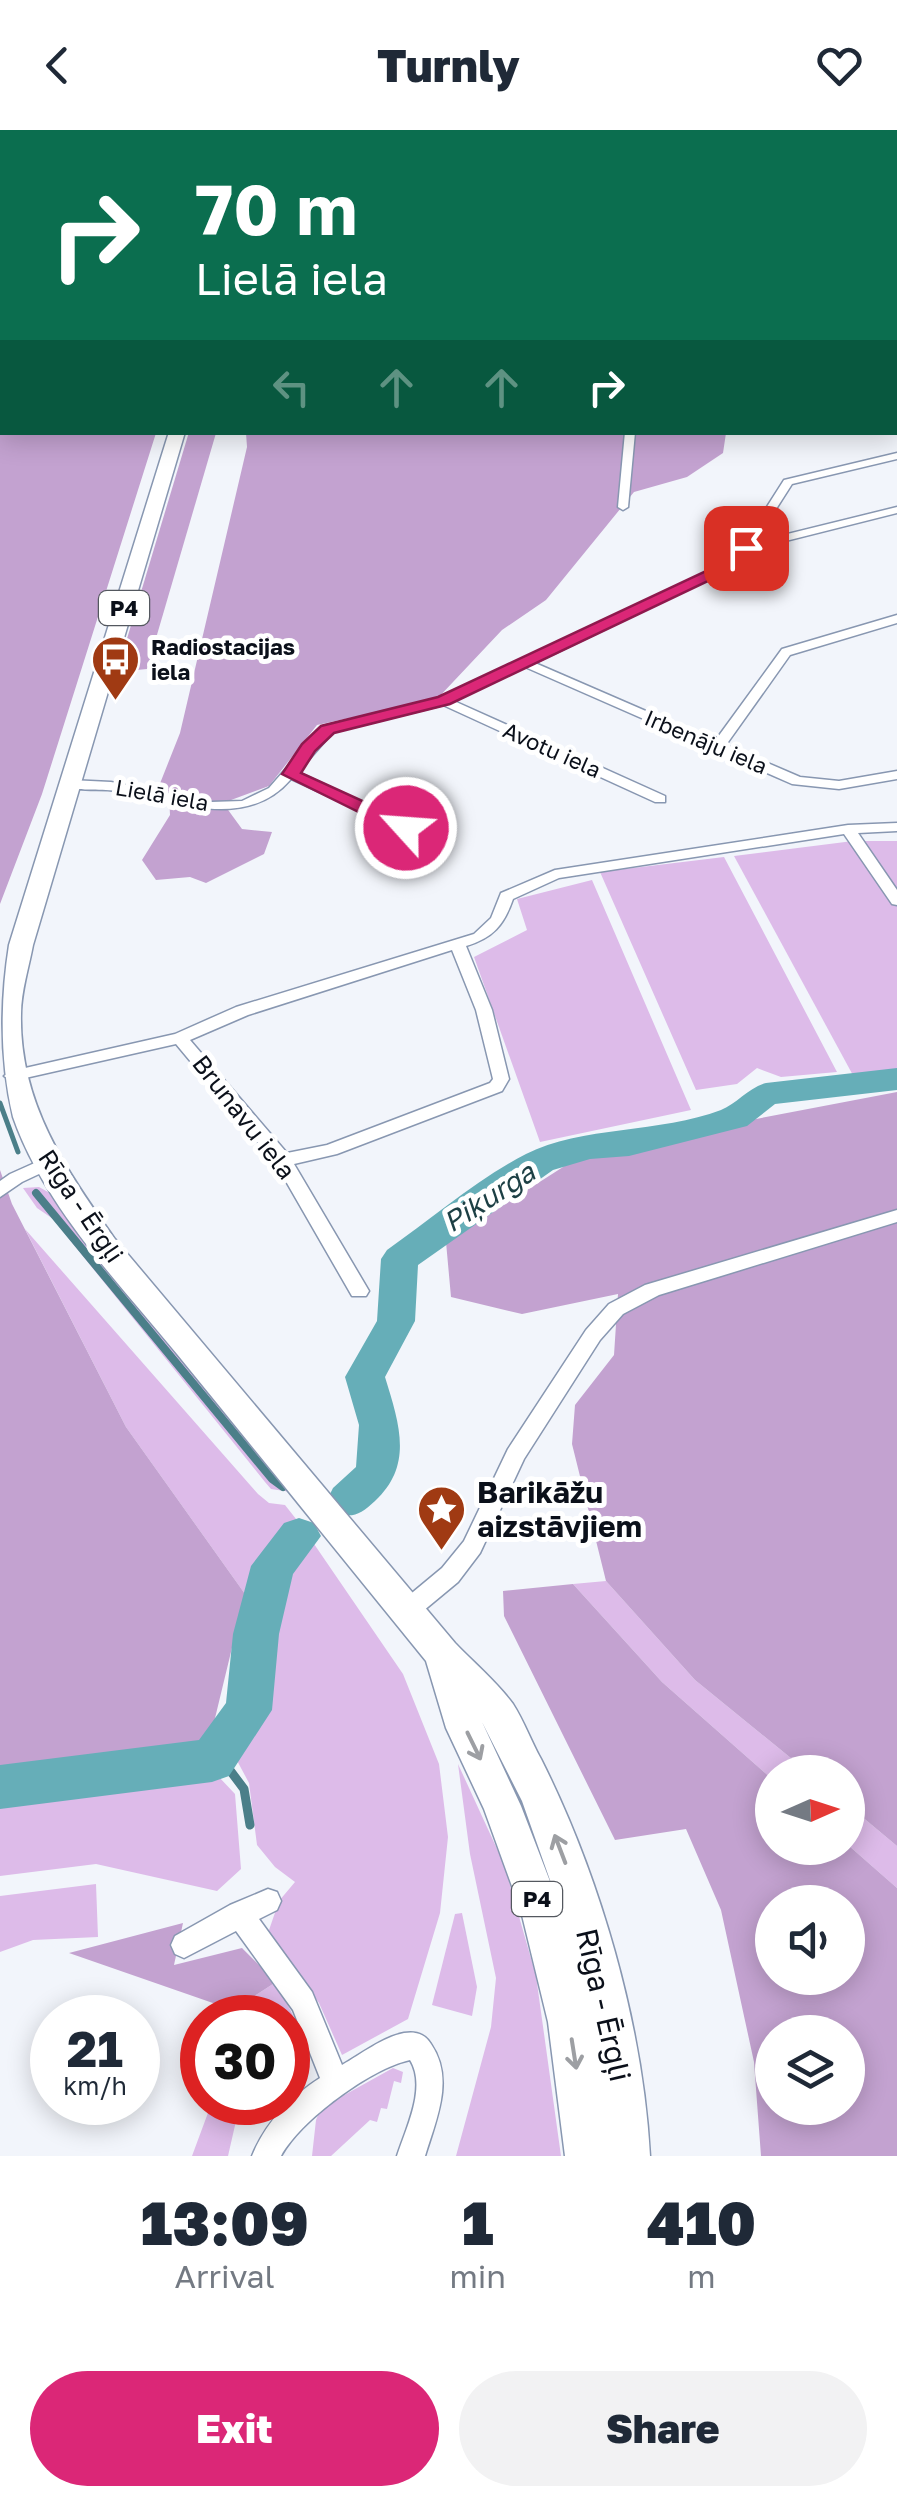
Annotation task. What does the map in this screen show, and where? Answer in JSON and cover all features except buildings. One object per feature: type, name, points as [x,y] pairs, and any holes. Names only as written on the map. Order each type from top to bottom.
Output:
[{"type":"main road","name":"Rīga - Ērgļi","points":[[176,435],[15,971],[7,1025],[12,1076],[48,1163],[86,1222],[442,1654],[499,1715],[551,1824],[593,1948],[631,2156]]},
{"type":"main road","name":"Rīga - Ērgļi","points":[[442,1654],[466,1728],[502,1806],[541,1911],[569,2022],[587,2156]]},
{"type":"street","points":[[623,507],[630,435]]},
{"type":"street","points":[[746,548],[788,482],[897,456]]},
{"type":"street","name":"Lielā iela","points":[[70,784],[111,786],[212,806],[246,805],[274,791],[308,748],[328,730],[444,700],[722,569],[746,548],[897,510]]},
{"type":"street","points":[[715,746],[723,742],[786,652],[897,619]]},
{"type":"street","name":"Irbenāju iela","points":[[523,662],[812,785],[839,785],[897,775]]},
{"type":"street","name":"Avotu iela","points":[[444,700],[660,799]]},
{"type":"street","points":[[291,774],[406,828]]},
{"type":"street","points":[[180,1038],[242,1011],[458,946],[491,930],[506,896],[555,874],[848,829],[897,827]]},
{"type":"street","points":[[848,829],[897,901]]},
{"type":"street","points":[[283,1160],[332,1150],[496,1087],[502,1078],[484,1010],[458,946]]},
{"type":"street","name":"Brunavu iela","points":[[12,1076],[180,1038],[283,1160],[359,1290]]},
{"type":"street","points":[[0,1191],[16,1178],[48,1163]]},
{"type":"street","points":[[408,1610],[450,1575],[472,1547],[516,1455],[592,1335],[616,1309],[652,1290],[897,1216]]},
{"type":"street","points":[[184,1946],[268,1901]]},
{"type":"street","points":[[238,1914],[303,2002],[336,2084]]},
{"type":"street","points":[[266,2156],[276,2131],[305,2102],[402,2047],[416,2046],[425,2054],[430,2071],[429,2094],[411,2156]]},
{"type":"shaded area","points":[[0,435],[155,435],[42,794],[0,904]]},
{"type":"shaded area","points":[[188,435],[215,435],[147,669],[117,672]]},
{"type":"shaded area","points":[[246,435],[726,435],[723,453],[687,477],[634,492],[546,600],[502,630],[437,699],[317,725],[269,786],[223,803],[242,829],[272,832],[264,854],[206,883],[190,877],[156,880],[142,860],[170,815],[169,795],[159,786],[180,733],[247,447]]},
{"type":"shaded area","points":[[853,841],[897,841],[897,1073],[855,1079],[734,856]]},
{"type":"shaded area","points":[[724,857],[837,1072],[781,1077],[757,1068],[737,1084],[696,1090],[600,872]]},
{"type":"shaded area","points":[[592,880],[691,1110],[540,1142],[474,957],[527,930],[517,899]]},
{"type":"shaded area","points":[[897,1092],[897,1846],[865,1819],[865,1755],[787,1755],[695,1680],[606,1581],[572,1444],[575,1405],[614,1355],[618,1294],[522,1314],[451,1297],[446,1242],[588,1151]]},
{"type":"shaded area","points":[[0,1170],[12,1204],[126,1427],[245,1594],[209,1743],[0,1768]]},
{"type":"shaded area","points":[[39,1187],[48,1192],[291,1492],[271,1489],[53,1219],[37,1208],[23,1188]]},
{"type":"shaded area","points":[[25,1229],[258,1494],[269,1503],[285,1505],[300,1524],[283,1533],[245,1594],[126,1427]]},
{"type":"shaded area","points":[[312,1541],[403,1674],[439,1764],[448,1837],[440,1913],[408,2019],[342,2055],[319,2003],[268,1933],[279,1901],[295,1882],[275,1867],[257,1845],[249,1783],[233,1753],[256,1712],[292,1554]]},
{"type":"shaded area","points":[[606,1581],[695,1680],[787,1755],[755,1755],[755,1764],[662,1682],[573,1584]]},
{"type":"shaded area","points":[[573,1584],[662,1682],[755,1764],[755,1865],[865,1865],[865,1860],[897,1888],[897,2156],[761,2156],[759,2125],[865,2125],[865,2015],[755,2015],[755,2075],[721,1910],[686,1829],[615,1840],[504,1616],[503,1591]]},
{"type":"shaded area","points":[[458,1764],[504,1864],[536,1976],[561,2156],[456,2156],[491,2027],[496,1978],[470,1854]]},
{"type":"shaded area","points":[[218,1776],[235,1794],[241,1869],[217,1891],[96,1864],[0,1876],[0,1805],[46,1793]]},
{"type":"shaded area","points":[[865,1819],[897,1846],[897,1888],[865,1860]]},
{"type":"shaded area","points":[[96,1884],[98,1937],[33,1940],[0,1952],[0,1896]]},
{"type":"shaded area","points":[[462,1913],[477,1987],[472,2016],[432,2005],[455,1914]]},
{"type":"shaded area","points":[[183,1923],[174,1965],[242,1948],[276,1982],[256,1995],[190,1995],[69,1953]]},
{"type":"shaded area","points":[[276,1982],[283,1995],[256,1995]]},
{"type":"shaded area","points":[[393,2068],[403,2072],[401,2083],[394,2081],[387,2109],[381,2108],[377,2122],[370,2120],[331,2156],[312,2156],[321,2108]]},
{"type":"shaded area","points":[[203,2125],[235,2125],[228,2156],[192,2156]]},
{"type":"waterway","name":"Piķurga","points":[[348,1500],[377,1474],[379,1425],[365,1377],[396,1321],[400,1259],[540,1162],[588,1147],[629,1144],[735,1118],[766,1094],[897,1079]]},
{"type":"waterway","points":[[0,1103],[18,1152]]},
{"type":"waterway","points":[[36,1193],[272,1479],[283,1487]]},
{"type":"waterway","name":"Piķurga","points":[[0,1787],[212,1760],[249,1710],[256,1634],[273,1566],[299,1536]]},
{"type":"waterway","points":[[217,1753],[244,1789],[250,1825]]},
{"type":"place","name":"Radiostacijas iela","points":[[116,702]]},
{"type":"place","name":"Barikāžu aizstāvjiem","points":[[442,1552]]},
{"type":"route","points":[[406,828],[291,774],[308,748],[328,730],[444,700],[722,569],[746,548]]}]
